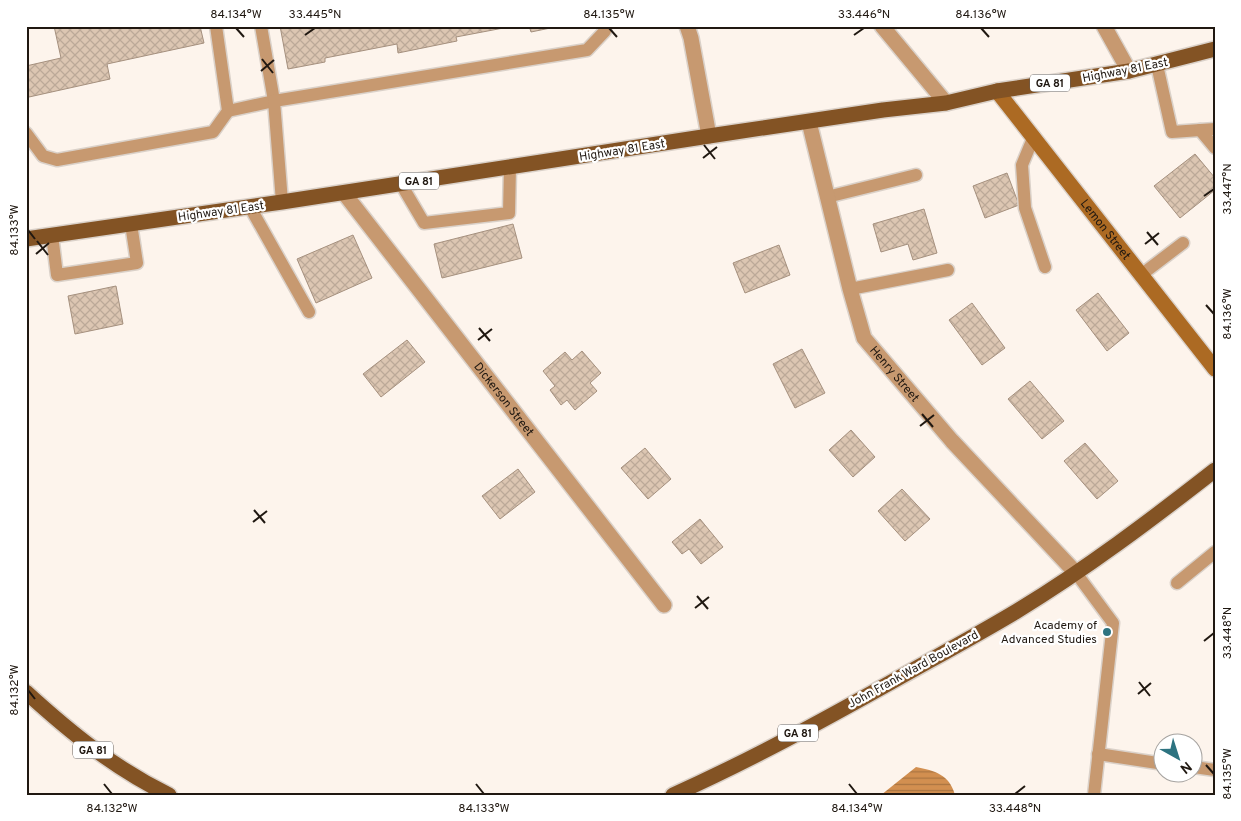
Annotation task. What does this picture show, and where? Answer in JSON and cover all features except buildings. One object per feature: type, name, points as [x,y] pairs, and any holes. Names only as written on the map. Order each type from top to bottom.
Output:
[{"type":"main road","name":"Highway 81 East","points":[[26,239],[344,193],[883,110],[946,103],[997,91],[1129,71],[1215,49]]},
{"type":"main road","name":"John Frank Ward Boulevard","points":[[672,795],[765,751],[1018,610],[1152,520],[1212,475]]},
{"type":"main road","name":"GA 81","points":[[26,692],[94,751],[147,784],[169,795]]},
{"type":"street","points":[[687,26],[691,38],[709,136]]},
{"type":"street","points":[[882,26],[946,103]]},
{"type":"street","points":[[1104,26],[1129,71]]},
{"type":"street","name":"Lemon Street","points":[[997,91],[1215,369]]},
{"type":"street","name":"Henry Street","points":[[809,122],[850,290],[864,338],[952,441],[1076,572]]},
{"type":"street","name":"Dickerson Street","points":[[344,193],[664,605]]},
{"type":"lane","points":[[216,26],[228,111]]},
{"type":"lane","points":[[262,26],[274,101],[282,202]]},
{"type":"lane","points":[[26,133],[42,156],[57,160],[213,132],[228,111],[274,101],[587,50],[605,31],[606,26]]},
{"type":"lane","points":[[1157,65],[1172,132],[1215,129]]},
{"type":"lane","points":[[1200,130],[1215,148]]},
{"type":"lane","points":[[1034,136],[1022,165],[1025,208],[1045,267]]},
{"type":"lane","points":[[401,184],[424,223],[509,213],[510,167]]},
{"type":"lane","points":[[827,197],[916,176]]},
{"type":"lane","points":[[250,207],[309,312]]},
{"type":"lane","points":[[52,235],[57,275],[66,274],[137,263],[131,224]]},
{"type":"lane","points":[[1141,275],[1183,243]]},
{"type":"lane","points":[[850,290],[948,270]]},
{"type":"lane","points":[[1177,583],[1215,552]]},
{"type":"lane","points":[[1076,572],[1113,623],[1094,795]]},
{"type":"lane","points":[[1098,754],[1154,762]]},
{"type":"shaded area","points":[[916,767],[935,772],[945,778],[955,795],[881,795]]},
{"type":"place","name":"Academy of Advanced Studies","points":[[1107,632]]}]
